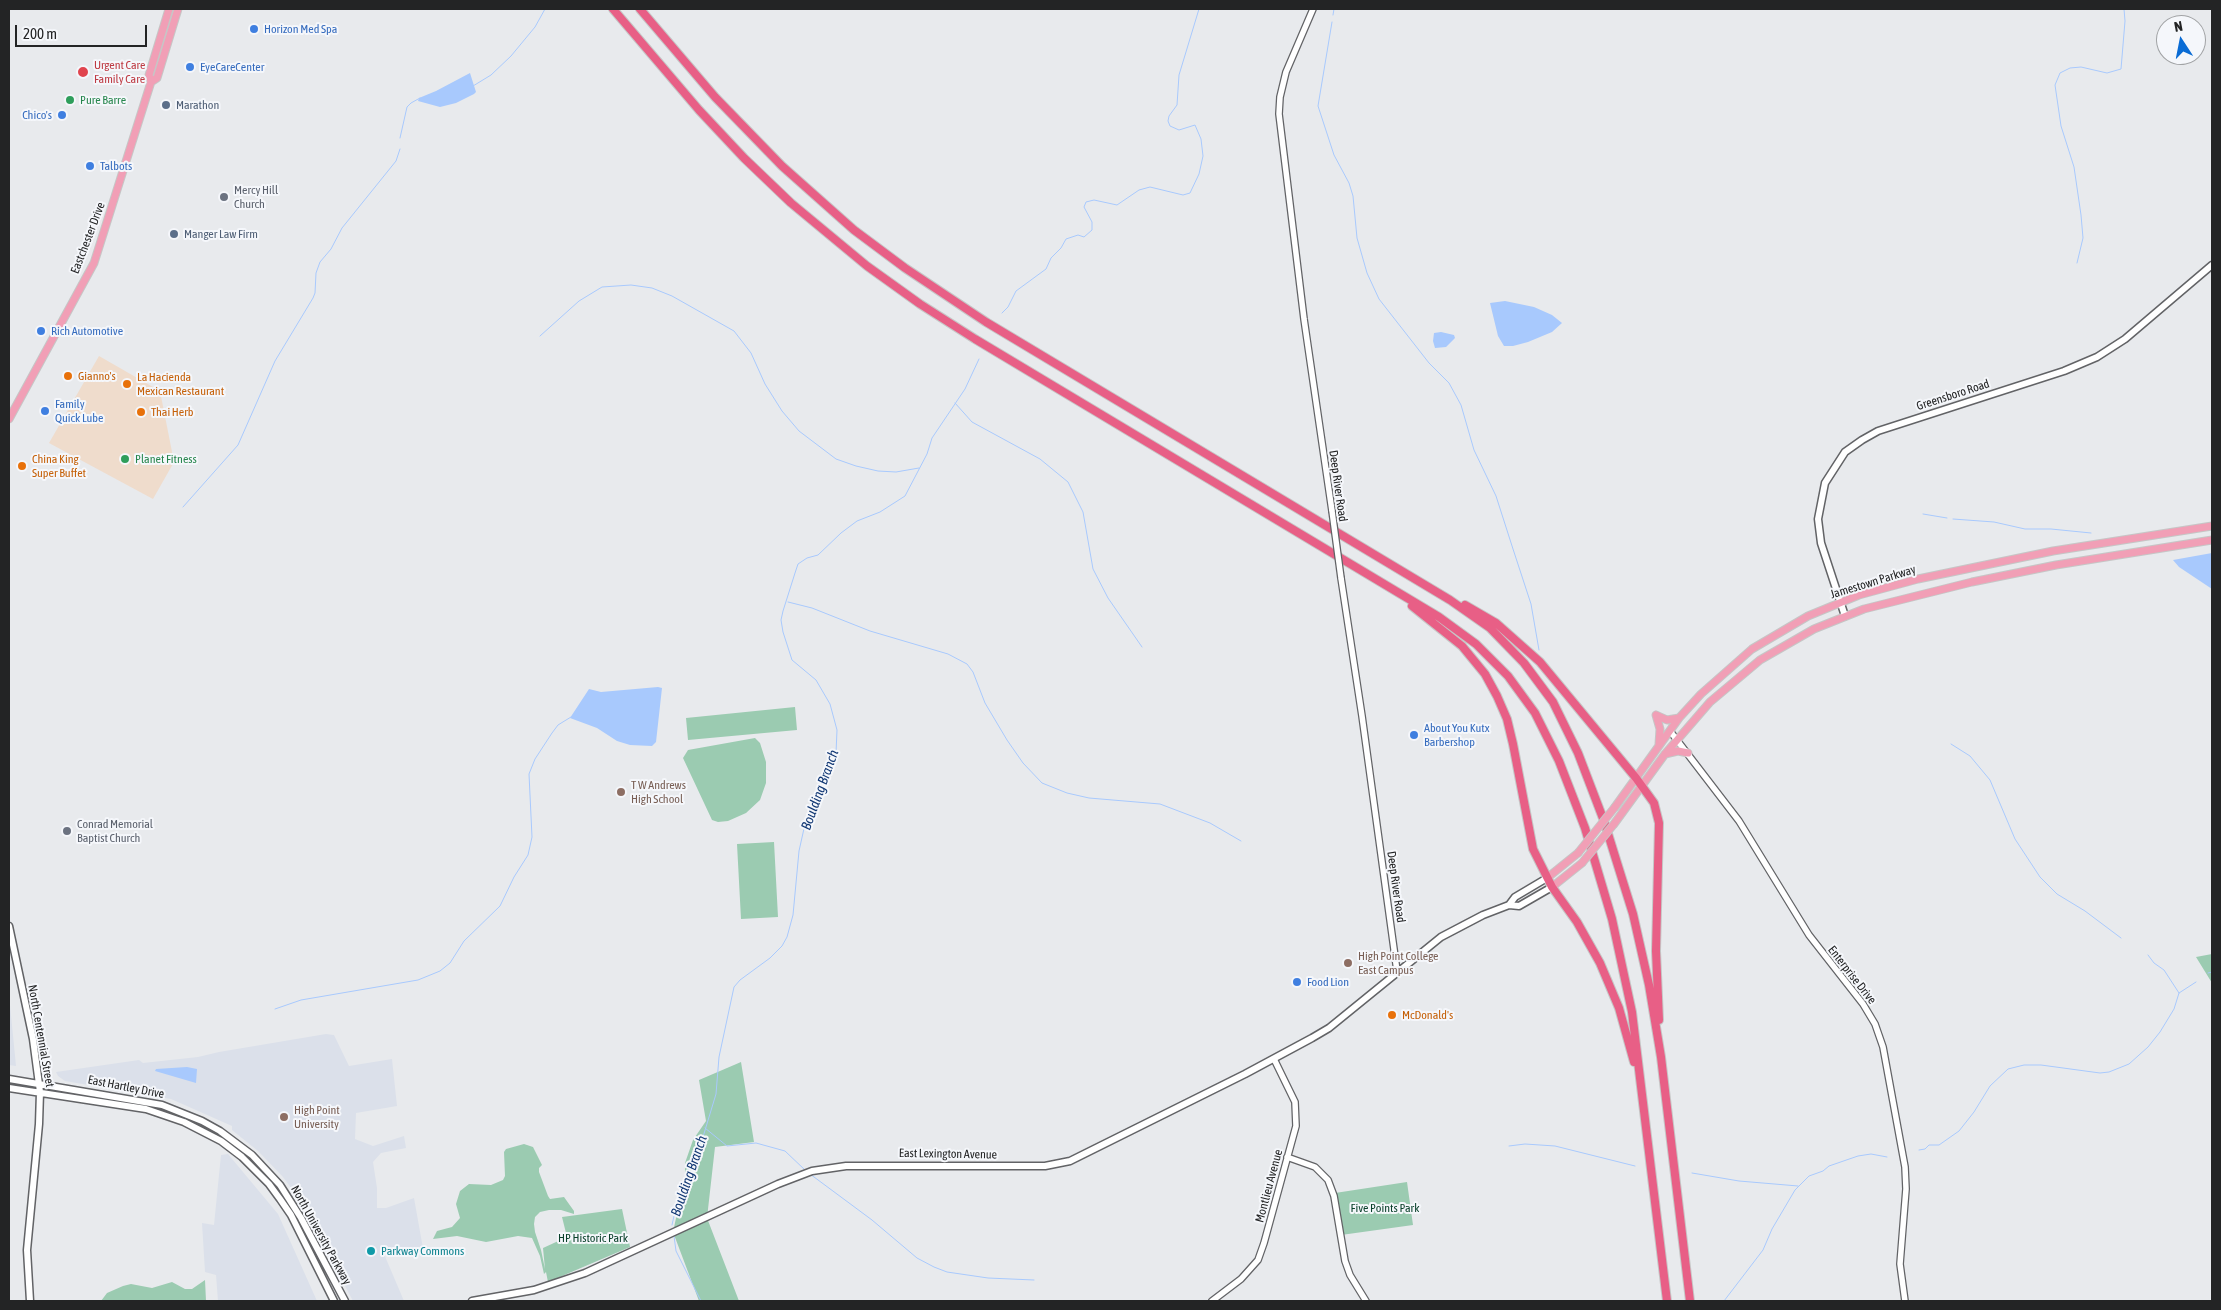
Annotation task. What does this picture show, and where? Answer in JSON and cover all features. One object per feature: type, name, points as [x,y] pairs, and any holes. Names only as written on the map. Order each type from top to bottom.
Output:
[{"type":"highway","points":[[613,9],[699,110],[744,158],[804,214],[873,271],[964,332],[1445,621],[1482,649],[1518,688],[1542,727],[1577,806],[1608,904],[1631,1005],[1667,1301]]},
{"type":"highway","points":[[640,9],[715,97],[770,155],[836,214],[905,268],[980,317],[1436,591],[1477,618],[1513,651],[1544,689],[1568,731],[1596,798],[1626,890],[1644,961],[1661,1057],[1690,1301]]},
{"type":"highway","points":[[1374,578],[1453,637],[1474,660],[1491,685],[1502,708],[1512,738],[1531,842],[1552,887],[1583,932],[1606,974],[1623,1020],[1640,1084]]},
{"type":"highway","points":[[1436,591],[1485,616],[1526,648],[1554,678],[1636,778],[1656,808],[1659,823],[1656,959],[1661,1057]]},
{"type":"main road","name":"Eastchester Drive","points":[[9,419],[94,263],[151,82],[149,75],[169,9]]},
{"type":"main road","name":"Eastchester Drive","points":[[151,82],[157,78],[178,9]]},
{"type":"main road","name":"Greensboro Road","points":[[1845,616],[1821,543],[1818,519],[1826,483],[1845,452],[1878,431],[2064,371],[2097,357],[2125,338],[2212,265]]},
{"type":"main road","name":"Jamestown Parkway","points":[[1509,905],[1515,897],[1547,878],[1578,853],[1615,807],[1679,718],[1712,682],[1752,650],[1793,624],[1840,602],[1898,584],[2072,548],[2212,526]]},
{"type":"main road","name":"Jamestown Parkway","points":[[1397,971],[1449,932],[1474,919],[1509,905],[1519,906],[1552,887],[1582,863],[1619,818],[1676,739],[1710,702],[1747,670],[1800,637],[1845,616],[1902,598],[2027,570],[2212,540]]},
{"type":"main road","points":[[1659,744],[1660,728],[1656,715],[1667,720],[1679,718]]},
{"type":"main road","points":[[1665,754],[1678,751],[1688,754]]},
{"type":"main road","name":"North Centennial Street","points":[[9,926],[33,1040],[40,1092],[39,1124],[27,1250],[30,1301]]},
{"type":"main road","name":"East Lexington Avenue","points":[[472,1301],[534,1290],[585,1273],[812,1170],[855,1166],[1045,1166],[1060,1164],[1274,1059],[1329,1028],[1397,971]]},
{"type":"main road","points":[[9,1079],[39,1083]]},
{"type":"main road","name":"East Hartley Drive","points":[[39,1083],[162,1105],[202,1121],[220,1131],[248,1153],[276,1180]]},
{"type":"main road","points":[[9,1088],[40,1092]]},
{"type":"main road","name":"East Hartley Drive","points":[[40,1092],[158,1112],[184,1122],[220,1141],[242,1157],[269,1184]]},
{"type":"main road","points":[[158,1112],[177,1115],[214,1133],[220,1131]]},
{"type":"main road","points":[[220,1141],[225,1140],[239,1150],[248,1153]]},
{"type":"main road","name":"North University Parkway","points":[[276,1180],[301,1218],[345,1301]]},
{"type":"main road","name":"North University Parkway","points":[[269,1184],[291,1215],[334,1301]]},
{"type":"street","name":"Deep River Road","points":[[1313,9],[1286,72],[1280,97],[1279,114],[1304,319],[1397,971]]},
{"type":"street","name":"Enterprise Drive","points":[[1670,731],[1743,827],[1816,946],[1863,1004],[1875,1024],[1883,1046],[1905,1167],[1906,1189],[1900,1264],[1905,1301]]},
{"type":"street","name":"Montlieu Avenue","points":[[1212,1301],[1241,1279],[1258,1260],[1296,1126],[1296,1108],[1293,1096],[1274,1059]]},
{"type":"street","points":[[1287,1157],[1315,1167],[1328,1180],[1334,1196],[1345,1261],[1350,1275],[1366,1301]]},
{"type":"shaded area","points":[[99,356],[160,391],[174,462],[153,499],[49,443]]},
{"type":"shaded area","points":[[9,995],[16,1066],[9,1065]]},
{"type":"shaded area","name":"High Point University","points":[[326,1034],[334,1035],[349,1066],[392,1059],[397,1106],[356,1113],[355,1139],[373,1146],[404,1136],[406,1148],[381,1153],[373,1162],[377,1188],[377,1208],[386,1208],[414,1198],[424,1254],[384,1254],[404,1301],[353,1301],[317,1233],[313,1219],[298,1197],[283,1177],[258,1151],[232,1130],[232,1126],[171,1099],[65,1081],[56,1072],[139,1060],[143,1063],[198,1057]]},
{"type":"shaded area","points":[[228,1154],[278,1214],[317,1301],[218,1301],[216,1275],[205,1272],[202,1223],[214,1225],[221,1155]]},
{"type":"green space","points":[[795,707],[797,730],[688,740],[686,718]]},
{"type":"green space","points":[[755,738],[760,743],[766,762],[766,783],[760,800],[746,813],[728,821],[718,822],[712,820],[683,758],[688,750]]},
{"type":"green space","points":[[774,842],[778,917],[741,919],[737,844]]},
{"type":"green space","points":[[2212,954],[2212,983],[2196,957]]},
{"type":"green space","points":[[741,1062],[754,1142],[715,1147],[707,1218],[739,1301],[699,1301],[673,1232],[685,1177],[685,1163],[693,1140],[706,1121],[699,1080]]},
{"type":"green space","name":"HP Historic Park","points":[[524,1144],[533,1147],[542,1165],[539,1168],[539,1172],[550,1199],[564,1197],[574,1211],[574,1214],[561,1210],[549,1210],[540,1212],[535,1217],[535,1232],[545,1269],[543,1248],[567,1237],[562,1217],[622,1209],[630,1247],[548,1282],[546,1272],[544,1274],[540,1256],[532,1238],[518,1236],[486,1242],[457,1236],[433,1239],[437,1231],[452,1227],[460,1218],[456,1204],[460,1191],[469,1184],[491,1185],[503,1180],[505,1176],[504,1152],[506,1149]]},
{"type":"green space","name":"Five Points Park","points":[[1407,1182],[1413,1225],[1341,1235],[1335,1193]]},
{"type":"green space","points":[[205,1280],[206,1301],[101,1301],[107,1293],[131,1284],[152,1288],[172,1282],[185,1289],[192,1289]]},
{"type":"water","points":[[470,73],[476,92],[474,94],[456,103],[440,107],[418,101],[419,98]]},
{"type":"water","points":[[1505,301],[1534,307],[1552,315],[1562,323],[1552,332],[1528,342],[1504,346],[1498,336],[1490,303]]},
{"type":"water","points":[[1441,332],[1454,335],[1455,338],[1446,347],[1435,348],[1433,341],[1434,333]]},
{"type":"water","points":[[2212,553],[2212,589],[2179,567],[2173,560]]},
{"type":"water","points":[[662,688],[656,742],[652,746],[630,745],[617,741],[597,728],[570,718],[589,689],[601,692]]},
{"type":"water","points":[[187,1067],[197,1069],[196,1083],[155,1071],[156,1069]]},
{"type":"waterway","points":[[473,86],[491,75],[511,56],[535,27],[545,9]]},
{"type":"waterway","name":"Boulding Branch","points":[[1002,313],[1008,307],[1016,291],[1046,269],[1051,258],[1061,248],[1066,239],[1078,235],[1084,237],[1092,230],[1092,222],[1084,207],[1086,202],[1094,200],[1117,205],[1139,190],[1150,187],[1183,195],[1190,193],[1199,174],[1203,156],[1201,139],[1195,125],[1179,130],[1170,126],[1168,121],[1169,116],[1177,105],[1179,75],[1199,9]]},
{"type":"waterway","points":[[1333,15],[1334,9]]},
{"type":"waterway","points":[[2077,263],[2083,238],[2081,215],[2074,167],[2061,126],[2055,85],[2060,73],[2070,68],[2081,67],[2107,73],[2121,69],[2125,21],[2124,9]]},
{"type":"waterway","points":[[1332,22],[1318,106],[1334,155],[1349,183],[1353,196],[1357,238],[1367,273],[1379,299],[1429,363],[1449,383],[1461,405],[1474,450],[1496,496],[1531,604],[1539,650]]},
{"type":"waterway","points":[[400,138],[407,107],[420,98]]},
{"type":"waterway","points":[[183,507],[238,445],[275,361],[313,298],[316,273],[320,262],[331,249],[342,228],[396,161],[400,149]]},
{"type":"waterway","points":[[540,336],[579,301],[602,287],[631,285],[652,288],[672,296],[734,331],[751,353],[765,384],[782,411],[799,431],[836,459],[878,471],[896,472],[919,468]]},
{"type":"waterway","name":"Boulding Branch","points":[[672,1225],[674,1216],[680,1208],[689,1183],[716,1094],[719,1057],[734,987],[740,980],[770,958],[782,946],[787,937],[793,915],[799,851],[805,824],[811,807],[830,771],[836,753],[837,730],[830,704],[816,680],[792,660],[783,632],[781,620],[798,564],[807,558],[818,555],[857,521],[880,512],[905,496],[927,454],[932,438],[965,389],[979,359]]},
{"type":"waterway","points":[[955,403],[972,422],[1040,459],[1068,482],[1083,512],[1093,569],[1108,598],[1142,647]]},
{"type":"waterway","points":[[1923,514],[1947,518]]},
{"type":"waterway","points":[[1953,519],[1994,522],[2025,529],[2051,529],[2091,533]]},
{"type":"waterway","points":[[788,602],[812,608],[870,631],[948,654],[967,664],[973,672],[985,703],[1007,740],[1023,763],[1042,783],[1067,793],[1089,798],[1160,804],[1210,823],[1241,841]]},
{"type":"waterway","points":[[275,1009],[301,1000],[418,980],[440,971],[450,963],[464,941],[500,906],[514,877],[528,855],[532,837],[529,774],[535,759],[552,733],[558,725],[571,717]]},
{"type":"waterway","points":[[1951,744],[1970,756],[1990,780],[2015,839],[2040,877],[2057,894],[2085,911],[2121,938]]},
{"type":"waterway","points":[[2148,955],[2154,963],[2164,970],[2179,993]]},
{"type":"waterway","points":[[2208,973],[2212,972]]},
{"type":"waterway","points":[[1919,1150],[1925,1149],[1929,1145],[1939,1145],[1959,1131],[1974,1112],[1990,1086],[2008,1069],[2024,1065],[2041,1065],[2100,1073],[2109,1072],[2129,1064],[2148,1047],[2160,1032],[2174,1009],[2179,993],[2196,982]]},
{"type":"waterway","points":[[705,1128],[727,1146],[756,1143],[785,1151],[805,1170]]},
{"type":"waterway","points":[[1509,1146],[1525,1144],[1555,1146],[1635,1166]]},
{"type":"waterway","points":[[1724,1301],[1763,1250],[1772,1229],[1795,1190],[1809,1176],[1823,1171],[1829,1166],[1858,1156],[1871,1154],[1887,1157]]},
{"type":"waterway","points":[[1692,1173],[1739,1181],[1798,1186]]},
{"type":"waterway","points":[[810,1174],[872,1220],[917,1258],[934,1267],[947,1272],[988,1278],[1034,1280]]},
{"type":"waterway","name":"Boulding Branch","points":[[674,1236],[676,1251],[701,1301]]},
{"type":"place","name":"Horizon Med Spa","points":[[254,29]]},
{"type":"place","name":"EyeCareCenter","points":[[190,67]]},
{"type":"place","name":"Urgent Care Family Care","points":[[83,72]]},
{"type":"place","name":"Pure Barre","points":[[70,100]]},
{"type":"place","name":"Marathon","points":[[166,105]]},
{"type":"place","name":"Chico's","points":[[62,115]]},
{"type":"place","name":"Talbots","points":[[90,166]]},
{"type":"place","name":"Mercy Hill Church","points":[[224,197]]},
{"type":"place","name":"Manger Law Firm","points":[[174,234]]},
{"type":"place","name":"Rich Automotive","points":[[41,331]]},
{"type":"place","name":"Gianno's","points":[[68,376]]},
{"type":"place","name":"La Hacienda Mexican Restaurant","points":[[127,384]]},
{"type":"place","name":"Family Quick Lube","points":[[45,411]]},
{"type":"place","name":"Thai Herb","points":[[141,412]]},
{"type":"place","name":"Planet Fitness","points":[[125,459]]},
{"type":"place","name":"China King Super Buffet","points":[[22,466]]},
{"type":"place","name":"About You Kutx Barbershop","points":[[1414,735]]},
{"type":"place","name":"T W Andrews High School","points":[[621,792]]},
{"type":"place","name":"Conrad Memorial Baptist Church","points":[[67,831]]},
{"type":"place","name":"High Point College East Campus","points":[[1348,963]]},
{"type":"place","name":"Food Lion","points":[[1297,982]]},
{"type":"place","name":"McDonald's","points":[[1392,1015]]},
{"type":"place","name":"High Point University","points":[[284,1117]]},
{"type":"place","name":"Parkway Commons","points":[[371,1251]]}]
